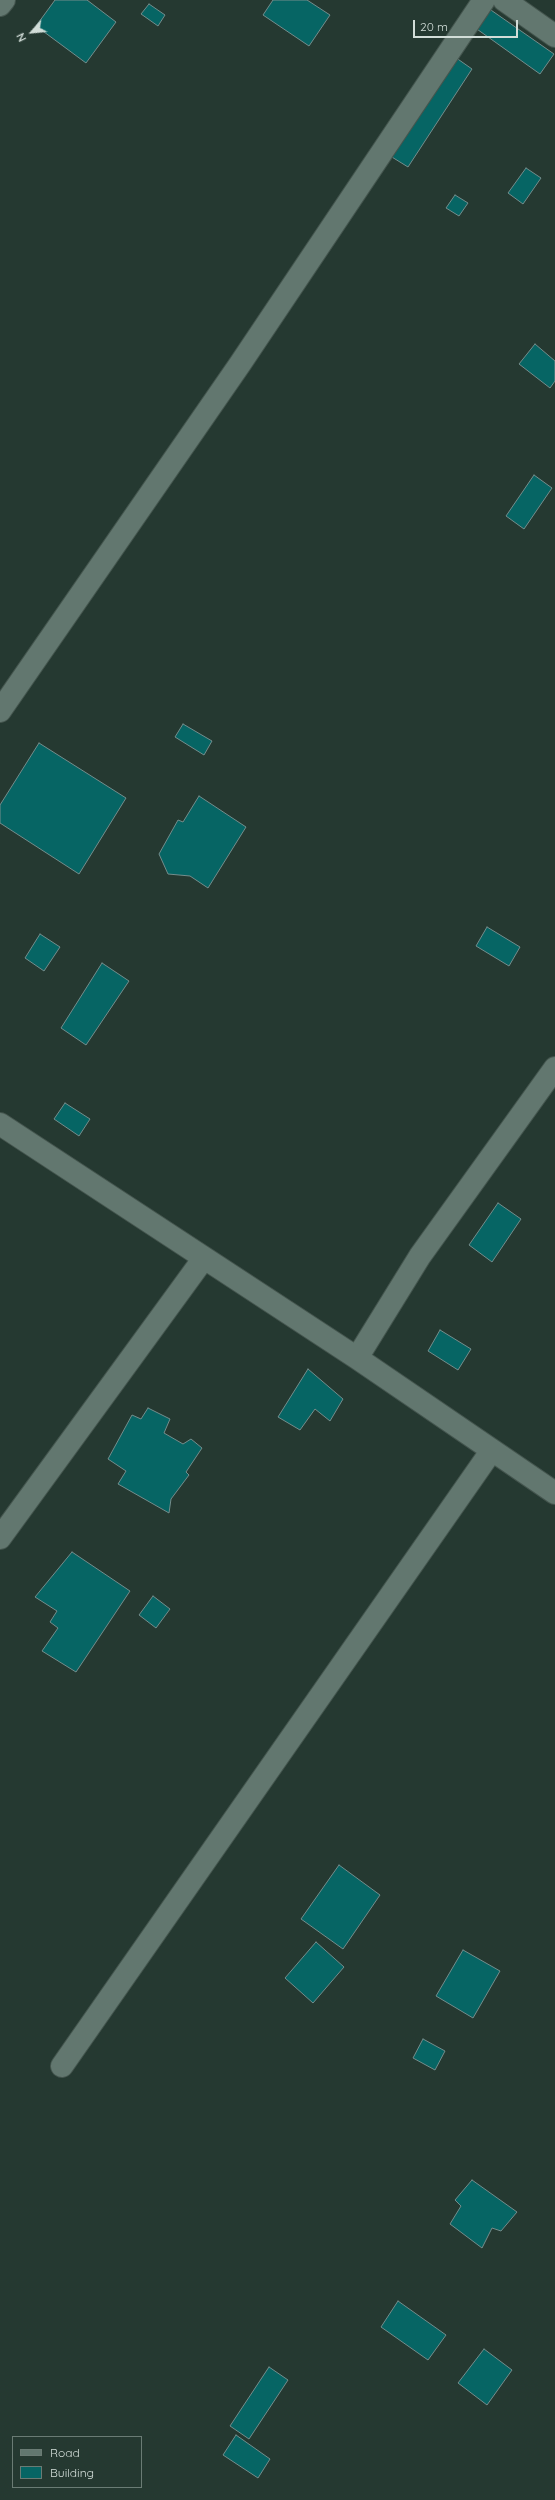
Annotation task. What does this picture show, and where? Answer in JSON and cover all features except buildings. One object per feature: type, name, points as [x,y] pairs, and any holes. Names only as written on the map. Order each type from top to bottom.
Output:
[{"type":"street","points":[[0,5],[4,0]]},
{"type":"street","points":[[0,711],[240,364],[484,0]]},
{"type":"street","points":[[504,0],[555,36]]},
{"type":"street","points":[[357,1358],[420,1256],[555,1068]]},
{"type":"street","points":[[0,1124],[357,1358],[555,1493]]},
{"type":"street","points":[[0,1538],[204,1258]]},
{"type":"street","points":[[62,2066],[492,1450]]}]
